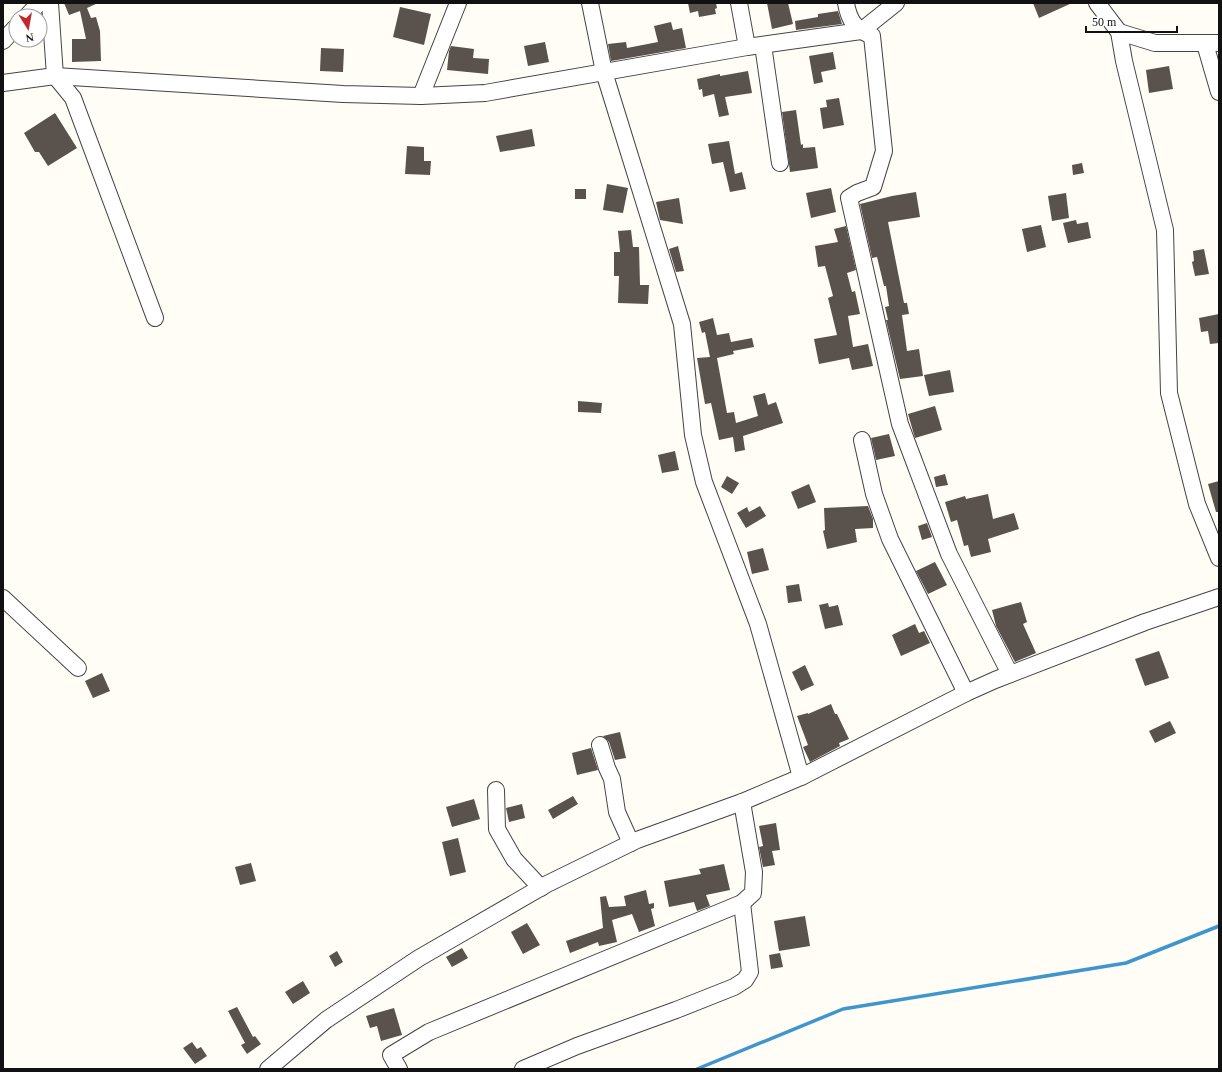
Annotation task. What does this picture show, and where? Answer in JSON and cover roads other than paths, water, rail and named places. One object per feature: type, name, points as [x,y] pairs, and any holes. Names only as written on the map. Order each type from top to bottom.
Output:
[{"type":"street","points":[[50,3],[55,76],[73,98],[155,318]]},
{"type":"street","points":[[422,96],[458,3]]},
{"type":"street","points":[[590,3],[604,72],[682,324],[693,436],[704,482],[758,624],[801,777]]},
{"type":"street","points":[[739,3],[747,47]]},
{"type":"street","points":[[846,3],[848,16],[861,31],[872,36],[884,151],[873,187],[857,193],[849,198],[898,416],[949,554],[1010,674]]},
{"type":"street","points":[[3,83],[55,76],[344,94],[422,96],[485,93],[747,47],[861,31],[896,3]]},
{"type":"street","points":[[1097,3],[1119,32],[1124,61],[1165,230],[1169,393],[1197,504],[1219,558]]},
{"type":"street","points":[[1119,32],[1155,43],[1212,44],[1219,92]]},
{"type":"street","points":[[763,45],[780,163]]},
{"type":"street","points":[[862,440],[874,494],[890,539],[966,693]]},
{"type":"street","points":[[268,1069],[332,1016],[419,958],[541,888],[631,843],[742,802],[801,777],[966,693],[1010,674],[1144,622],[1219,597]]},
{"type":"street","points":[[3,598],[78,668]]},
{"type":"street","points":[[600,745],[612,779],[617,812],[631,843]]},
{"type":"street","points":[[496,790],[497,829],[514,858],[541,888]]},
{"type":"street","points":[[398,1069],[391,1055],[429,1032],[742,903],[753,893],[754,872],[742,802]]},
{"type":"street","points":[[523,1069],[577,1046],[676,1010],[745,980],[750,972],[742,903]]},
{"type":"waterway","points":[[697,1069],[843,1009],[1126,963],[1219,926]]}]
